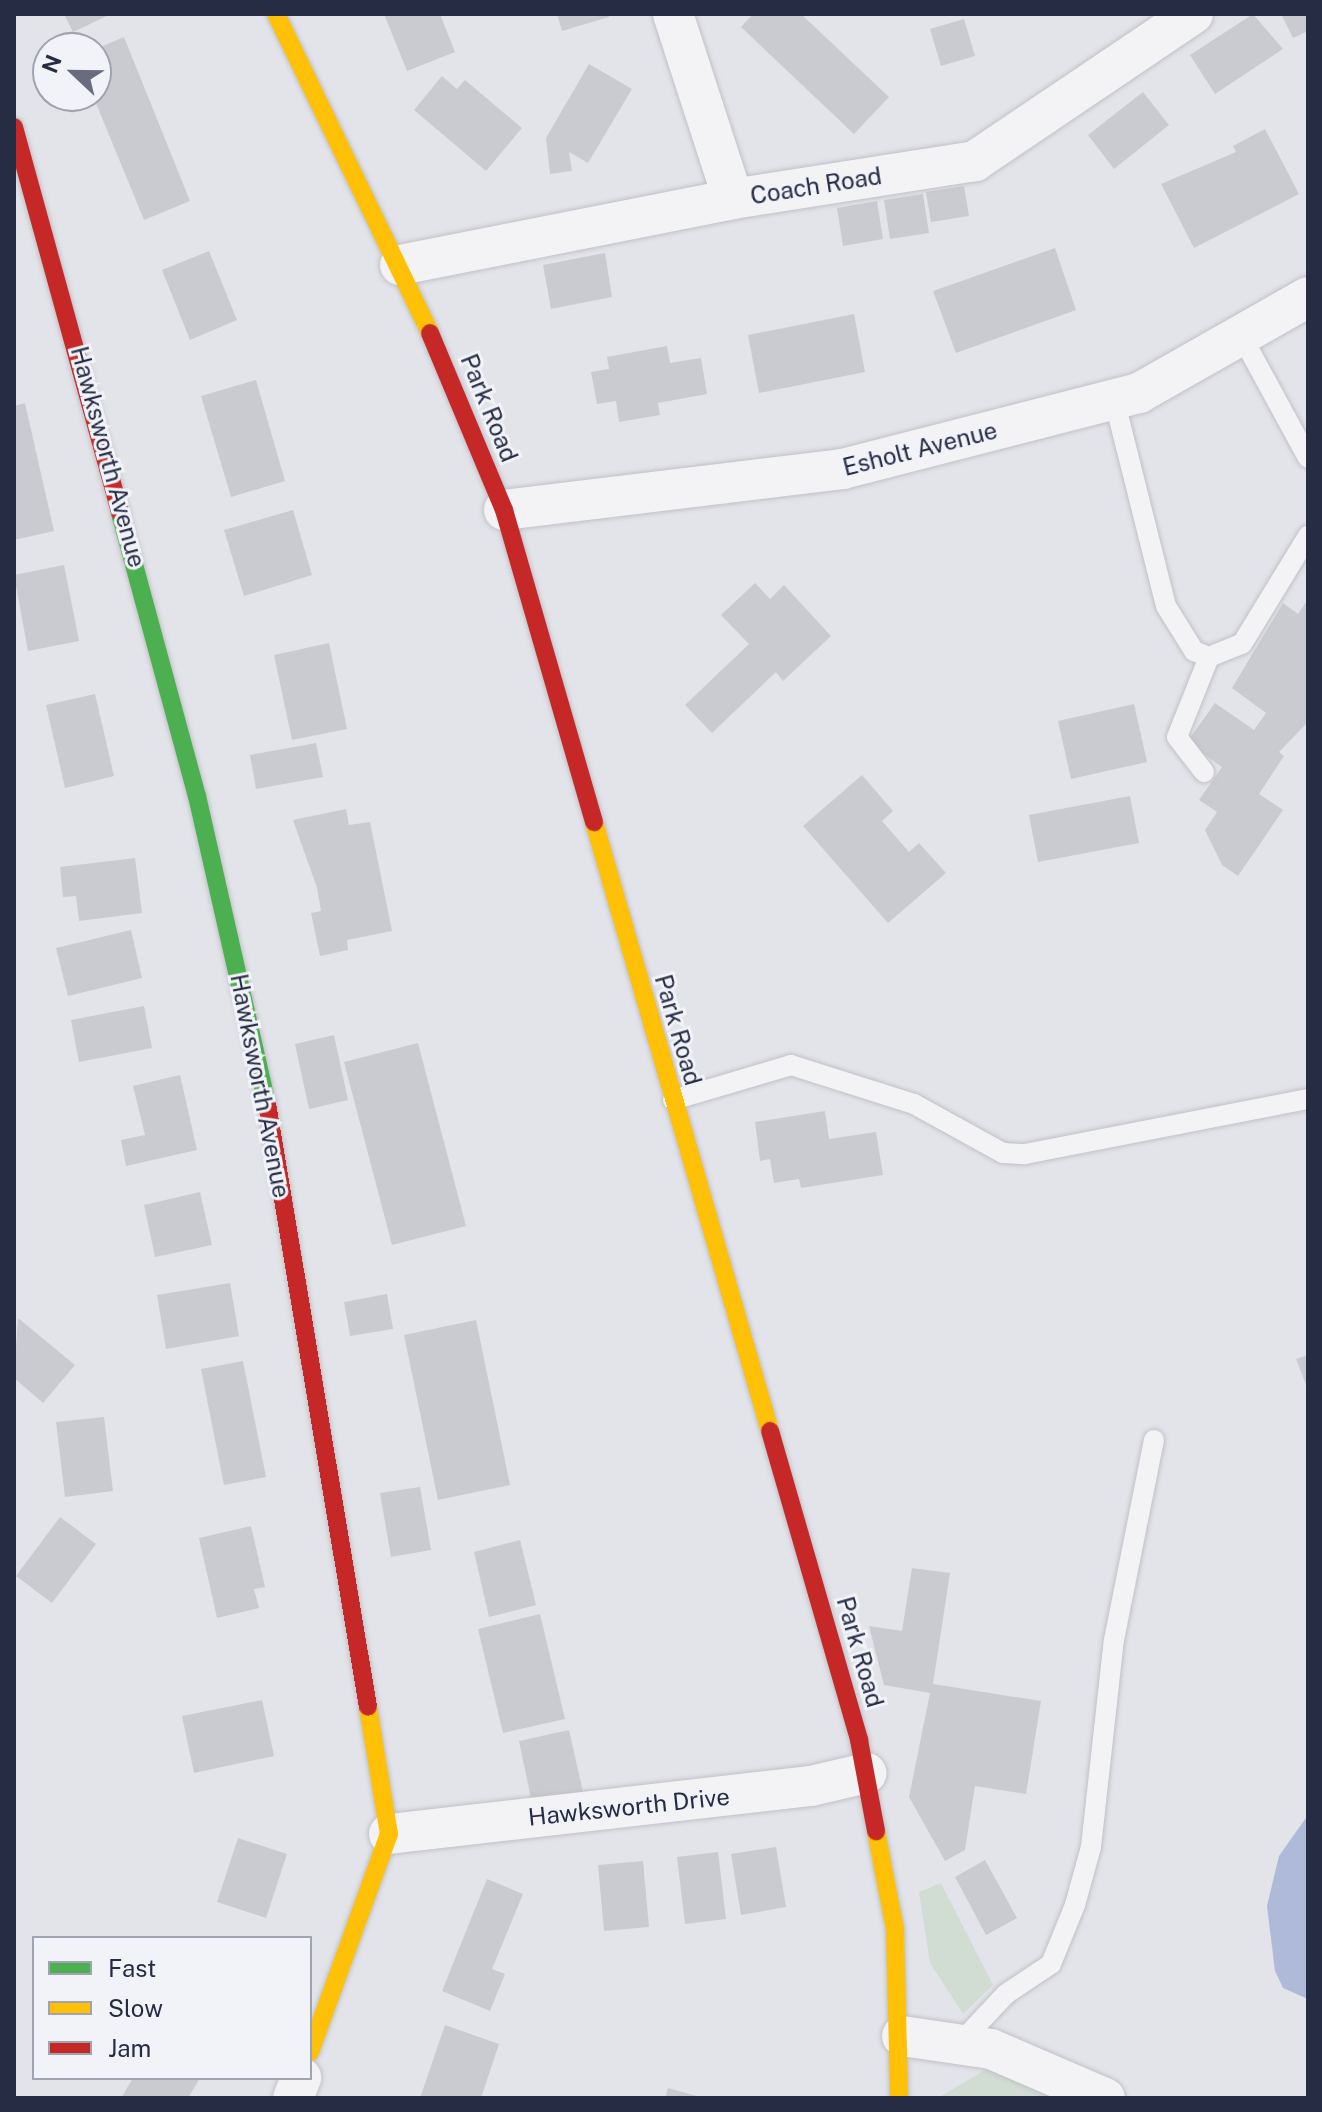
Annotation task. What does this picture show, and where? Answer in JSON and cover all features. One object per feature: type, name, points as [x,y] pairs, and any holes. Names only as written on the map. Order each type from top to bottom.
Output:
[{"type":"main road","name":"Park Road","points":[[276,14],[400,265],[504,510],[867,1773],[895,1929],[902,2036],[899,2098]]},
{"type":"main road","name":"Hawksworth Avenue","points":[[14,127],[197,796],[266,1098],[389,1834],[312,2046]]},
{"type":"street","points":[[673,14],[733,199]]},
{"type":"street","name":"Coach Road","points":[[400,265],[733,199],[975,161],[1193,14]]},
{"type":"street","name":"Esholt Avenue","points":[[504,510],[843,469],[1114,399],[1241,335],[1308,297]]},
{"type":"street","name":"Hawksworth Drive","points":[[389,1834],[811,1786],[867,1773]]},
{"type":"street","points":[[902,2036],[960,2043],[1040,2066],[1105,2098]]},
{"type":"lane","points":[[1241,335],[1308,458]]},
{"type":"lane","points":[[1114,399],[1172,623],[1209,657]]},
{"type":"lane","points":[[1204,772],[1177,737],[1209,657],[1242,644],[1308,536]]},
{"type":"lane","points":[[673,1100],[791,1065],[914,1104],[1003,1153],[1025,1154],[1308,1099]]},
{"type":"lane","points":[[960,2043],[1006,1994],[1051,1964],[1075,1905],[1091,1847],[1114,1640],[1154,1440]]},
{"type":"shaded area","points":[[941,1883],[993,1985],[963,2014],[930,1963],[919,1892]]},
{"type":"shaded area","points":[[985,2070],[1007,2073],[1058,2098],[938,2098]]},
{"type":"water","points":[[1308,1815],[1308,1999],[1283,1988],[1275,1971],[1267,1906],[1279,1856]]},
{"type":"building","points":[[64,14],[111,14],[73,32]]},
{"type":"building","points":[[384,14],[440,14],[455,52],[407,71]]},
{"type":"building","points":[[557,14],[608,14],[609,17],[562,31]]},
{"type":"building","points":[[753,14],[801,14],[889,97],[854,134],[741,27]]},
{"type":"building","points":[[1253,14],[1283,49],[1215,94],[1190,55]]},
{"type":"building","points":[[1281,14],[1308,14],[1308,31],[1293,38]]},
{"type":"building","points":[[964,19],[975,56],[941,66],[930,29]]},
{"type":"building","points":[[124,37],[190,201],[144,220],[100,112],[112,112],[112,42]]},
{"type":"building","points":[[589,64],[632,89],[588,163],[569,152],[572,171],[550,174],[546,138]]},
{"type":"building","points":[[442,76],[457,89],[465,80],[522,128],[486,171],[414,110]]},
{"type":"building","points":[[1143,92],[1169,125],[1114,169],[1088,135]]},
{"type":"building","points":[[1265,129],[1299,194],[1194,248],[1161,184],[1236,152],[1233,146]]},
{"type":"building","points":[[964,186],[969,216],[931,222],[926,192]]},
{"type":"building","points":[[923,194],[929,233],[890,239],[884,200]]},
{"type":"building","points":[[877,201],[883,239],[843,246],[837,208]]},
{"type":"building","points":[[1055,248],[1076,310],[956,353],[933,291]]},
{"type":"building","points":[[209,251],[237,320],[190,340],[162,270]]},
{"type":"building","points":[[605,253],[612,297],[551,309],[543,265]]},
{"type":"building","points":[[854,314],[865,372],[759,393],[748,335]]},
{"type":"building","points":[[667,346],[670,363],[701,358],[707,394],[658,403],[660,415],[619,422],[616,401],[597,404],[591,372],[609,369],[607,357]]},
{"type":"building","points":[[256,380],[285,481],[231,497],[201,396]]},
{"type":"building","points":[[25,403],[54,531],[14,540],[14,406]]},
{"type":"building","points":[[293,510],[312,575],[244,596],[224,530]]},
{"type":"building","points":[[64,565],[79,641],[28,651],[14,575]]},
{"type":"building","points":[[755,583],[770,599],[784,585],[831,636],[783,681],[776,672],[712,733],[685,705],[749,644],[721,615]]},
{"type":"building","points":[[1308,599],[1308,722],[1279,752],[1284,756],[1259,794],[1283,810],[1238,876],[1222,865],[1205,830],[1217,812],[1199,800],[1222,767],[1187,742],[1215,703],[1254,730],[1266,713],[1232,688],[1283,603],[1298,614]]},
{"type":"building","points":[[329,643],[347,729],[292,740],[274,655]]},
{"type":"building","points":[[95,694],[114,776],[65,788],[46,705]]},
{"type":"building","points":[[1134,704],[1147,762],[1071,779],[1058,721]]},
{"type":"building","points":[[316,743],[323,777],[256,789],[250,755]]},
{"type":"building","points":[[862,775],[893,811],[882,821],[909,852],[919,843],[946,873],[888,923],[803,826]]},
{"type":"building","points":[[1130,796],[1139,843],[1038,862],[1029,815]]},
{"type":"building","points":[[346,809],[349,825],[370,822],[392,931],[347,940],[348,950],[320,956],[311,913],[321,911],[317,888],[293,820]]},
{"type":"building","points":[[135,858],[142,913],[79,921],[76,896],[63,897],[60,867]]},
{"type":"building","points":[[131,930],[142,978],[68,996],[56,948]]},
{"type":"building","points":[[144,1006],[152,1048],[79,1062],[71,1020]]},
{"type":"building","points":[[334,1035],[348,1100],[309,1109],[295,1044]]},
{"type":"building","points":[[418,1043],[466,1226],[392,1245],[344,1062]]},
{"type":"building","points":[[180,1075],[197,1150],[126,1166],[121,1140],[145,1135],[133,1086]]},
{"type":"building","points":[[825,1111],[829,1139],[876,1132],[883,1175],[801,1188],[799,1179],[774,1183],[770,1159],[760,1161],[755,1122]]},
{"type":"building","points":[[200,1192],[212,1245],[155,1257],[144,1205]]},
{"type":"building","points":[[230,1283],[239,1336],[166,1349],[157,1295]]},
{"type":"building","points":[[387,1294],[393,1329],[350,1336],[344,1302]]},
{"type":"building","points":[[18,1318],[75,1365],[43,1403],[14,1378]]},
{"type":"building","points":[[476,1320],[510,1485],[438,1500],[404,1335]]},
{"type":"building","points":[[1308,1355],[1308,1390],[1296,1359]]},
{"type":"building","points":[[243,1361],[266,1477],[224,1485],[201,1369]]},
{"type":"building","points":[[104,1417],[113,1491],[65,1497],[56,1422]]},
{"type":"building","points":[[420,1487],[431,1550],[391,1557],[380,1493]]},
{"type":"building","points":[[60,1517],[96,1544],[52,1603],[16,1576]]},
{"type":"building","points":[[251,1526],[265,1587],[254,1589],[259,1608],[217,1618],[199,1538]]},
{"type":"building","points":[[520,1540],[536,1605],[489,1617],[474,1552]]},
{"type":"building","points":[[912,1568],[950,1573],[933,1684],[1041,1701],[1026,1794],[975,1786],[965,1850],[945,1861],[909,1797],[930,1693],[884,1685],[869,1626],[902,1631]]},
{"type":"building","points":[[540,1614],[565,1719],[503,1733],[478,1629]]},
{"type":"building","points":[[262,1700],[274,1756],[194,1773],[182,1716]]},
{"type":"building","points":[[569,1730],[583,1792],[532,1803],[519,1741]]},
{"type":"building","points":[[238,1838],[287,1854],[266,1918],[217,1902]]},
{"type":"building","points":[[776,1847],[786,1907],[741,1915],[731,1854]]},
{"type":"building","points":[[718,1852],[726,1919],[685,1924],[677,1857]]},
{"type":"building","points":[[985,1860],[1017,1918],[986,1935],[955,1877]]},
{"type":"building","points":[[643,1861],[649,1927],[604,1931],[598,1865]]},
{"type":"building","points":[[487,1879],[523,1894],[492,1969],[505,1974],[490,2011],[442,1991]]},
{"type":"building","points":[[445,2025],[499,2044],[481,2098],[420,2098]]},
{"type":"building","points":[[132,2080],[199,2080],[188,2098],[121,2098]]},
{"type":"building","points":[[668,2088],[700,2097],[700,2098],[665,2098]]},
{"type":"traffic: fast","points":[[120,513],[197,796],[267,1104]]},
{"type":"traffic: slow","points":[[276,14],[430,333]]},
{"type":"traffic: slow","points":[[594,822],[770,1431]]},
{"type":"traffic: slow","points":[[312,2046],[389,1834],[368,1707]]},
{"type":"traffic: slow","points":[[876,1831],[895,1929],[899,2098]]},
{"type":"traffic: jam","points":[[14,127],[120,513]]},
{"type":"traffic: jam","points":[[430,333],[504,510],[594,822]]},
{"type":"traffic: jam","points":[[267,1104],[368,1707]]},
{"type":"traffic: jam","points":[[770,1431],[859,1740],[876,1831]]}]
